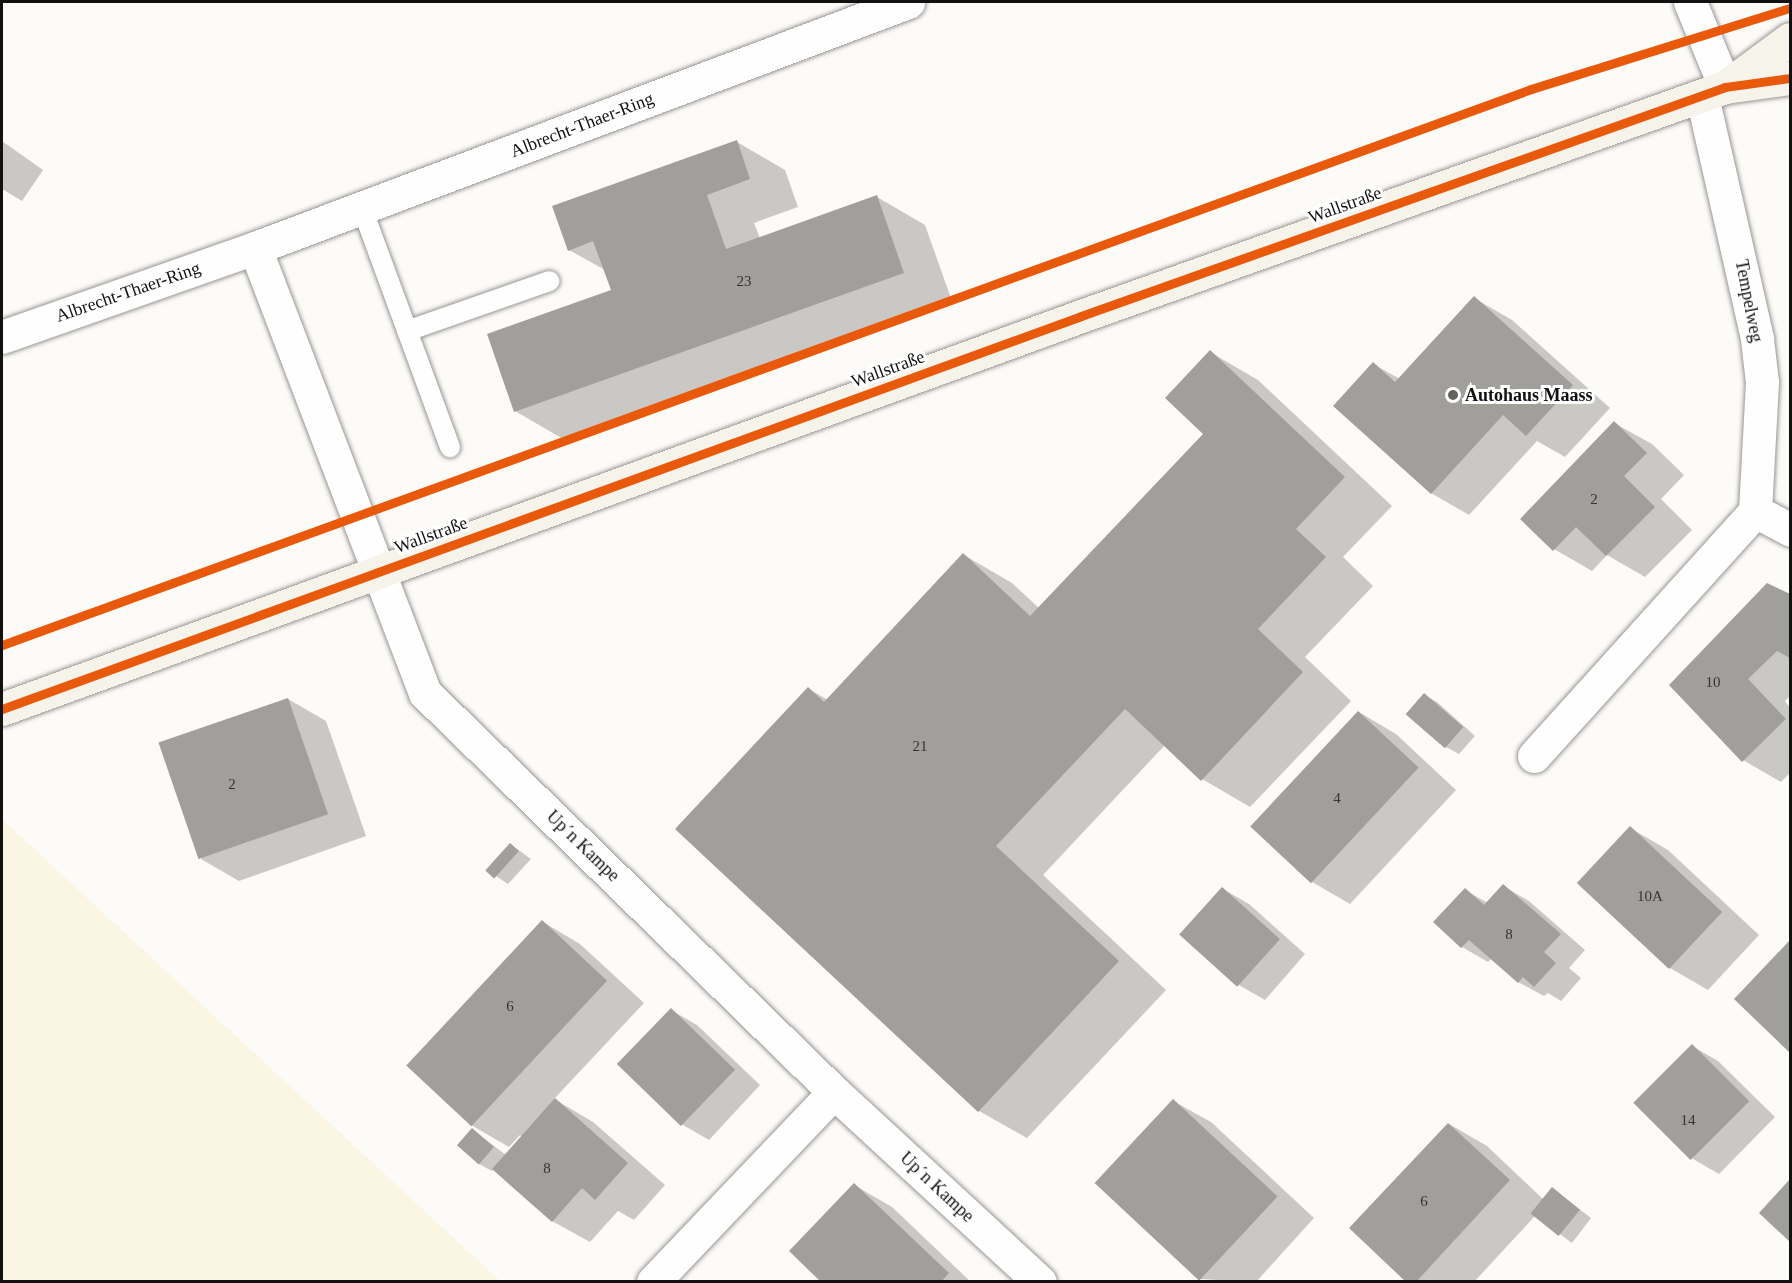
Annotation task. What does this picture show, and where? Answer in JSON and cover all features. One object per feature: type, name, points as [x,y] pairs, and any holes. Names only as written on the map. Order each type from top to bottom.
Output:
[{"type":"street","name":"Albrecht-Thaer-Ring","points":[[2,337],[255,248],[908,2]]},
{"type":"street","name":"Tempelweg","points":[[1690,2],[1713,92],[1757,339],[1762,382],[1755,511]]},
{"type":"street","name":"Wallstraße","points":[[1713,92],[1791,39]]},
{"type":"street","name":"Wallstraße","points":[[2,709],[1081,316],[1713,92],[1791,78]]},
{"type":"street","points":[[255,248],[378,571]]},
{"type":"street","points":[[1534,756],[1755,511],[1791,530]]},
{"type":"street","name":"Up´n Kampe","points":[[378,571],[425,693],[834,1092],[1040,1281]]},
{"type":"street","points":[[653,1281],[834,1092]]},
{"type":"lane","points":[[362,208],[450,447]]},
{"type":"lane","points":[[408,332],[550,280]]},
{"type":"shaded area","points":[[2,819],[500,1281],[2,1281]]},
{"type":"building","points":[[737,140],[750,179],[707,195],[726,249],[877,195],[904,273],[514,412],[487,334],[611,290],[593,241],[568,251],[552,206]]},
{"type":"building","name":"Autohaus Maass","points":[[1474,296],[1573,385],[1526,436],[1503,415],[1431,494],[1333,406],[1373,362],[1395,382]]},
{"type":"building","points":[[1210,350],[1345,477],[1296,529],[1326,557],[1258,629],[1303,672],[1201,781],[1125,709],[996,846],[1119,961],[978,1112],[675,829],[808,687],[824,702],[963,553],[1030,616],[1203,434],[1165,398]]},
{"type":"building","points":[[1614,421],[1647,453],[1624,476],[1655,507],[1606,556],[1576,527],[1553,551],[1520,519]]},
{"type":"building","points":[[1767,583],[1790,594],[1790,658],[1777,651],[1748,679],[1786,719],[1742,762],[1669,685]]},
{"type":"building","points":[[1424,693],[1463,727],[1445,748],[1406,714]]},
{"type":"building","points":[[288,698],[328,814],[199,859],[158,743]]},
{"type":"building","points":[[1358,711],[1419,768],[1311,883],[1250,827]]},
{"type":"building","points":[[1630,826],[1722,912],[1669,969],[1577,883]]},
{"type":"building","points":[[510,843],[519,851],[494,879],[485,870]]},
{"type":"building","points":[[1503,884],[1561,934],[1544,952],[1556,963],[1534,987],[1523,977],[1518,983],[1469,940],[1461,948],[1433,922],[1465,888],[1484,905]]},
{"type":"building","points":[[1222,887],[1280,939],[1237,987],[1179,935]]},
{"type":"building","points":[[542,920],[607,981],[471,1126],[406,1066]]},
{"type":"building","points":[[1790,940],[1790,1053],[1734,999]]},
{"type":"building","points":[[671,1008],[735,1070],[681,1126],[617,1064]]},
{"type":"building","points":[[1692,1044],[1749,1101],[1691,1160],[1633,1103]]},
{"type":"building","points":[[555,1098],[628,1163],[595,1200],[582,1188],[552,1222],[492,1169]]},
{"type":"building","points":[[1173,1099],[1278,1197],[1199,1281],[1095,1183]]},
{"type":"building","points":[[1448,1123],[1510,1180],[1416,1282],[1406,1282],[1349,1228]]},
{"type":"building","points":[[472,1128],[494,1147],[479,1164],[457,1145]]},
{"type":"building","points":[[1790,1179],[1790,1242],[1759,1213]]},
{"type":"building","points":[[854,1183],[949,1273],[941,1282],[821,1282],[789,1251]]},
{"type":"building","points":[[1552,1187],[1580,1210],[1559,1236],[1531,1213]]},
{"type":"cycle path","points":[[2,645],[1531,89],[1790,8]]},
{"type":"cycle path","points":[[2,709],[1081,316],[1725,87],[1790,78]]},
{"type":"place","name":"Autohaus Maass","points":[[1453,395]]}]
